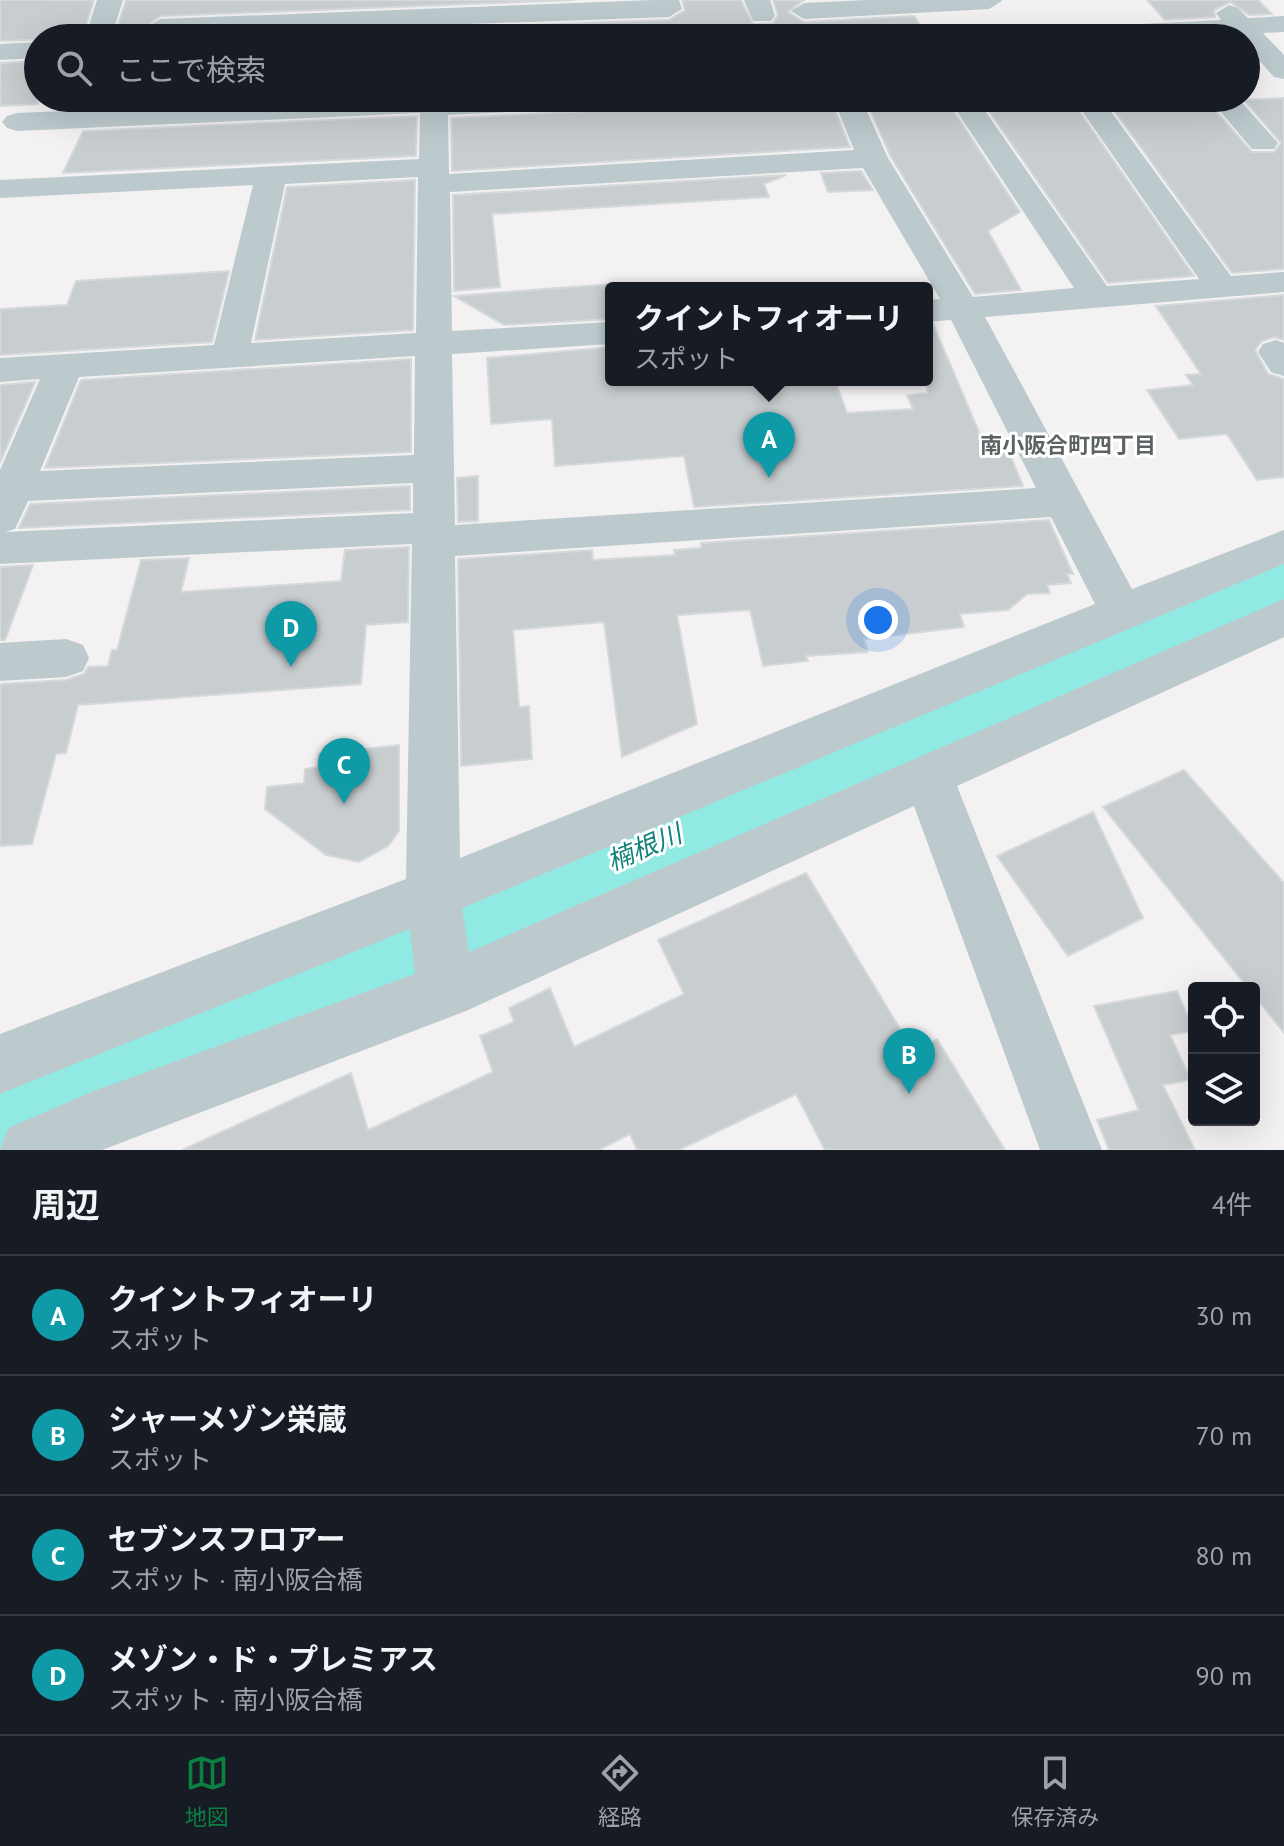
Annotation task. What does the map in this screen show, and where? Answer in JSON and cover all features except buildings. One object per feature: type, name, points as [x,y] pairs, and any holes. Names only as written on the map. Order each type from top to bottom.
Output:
[{"type":"street","points":[[102,24],[110,0]]},
{"type":"street","points":[[164,24],[201,0]]},
{"type":"street","points":[[325,24],[433,19],[509,8],[585,6],[669,9],[666,0]]},
{"type":"street","points":[[1217,0],[1240,24]]},
{"type":"street","points":[[802,6],[988,1],[1015,24]]},
{"type":"street","points":[[1260,25],[1284,24]]},
{"type":"street","points":[[1260,45],[1284,71]]},
{"type":"street","points":[[0,52],[24,51]]},
{"type":"street","points":[[9,128],[32,112]]},
{"type":"street","points":[[9,128],[281,112]]},
{"type":"street","points":[[434,112],[434,535],[439,938]]},
{"type":"street","points":[[853,112],[932,282]]},
{"type":"street","points":[[972,112],[1098,298]]},
{"type":"street","points":[[1097,112],[1222,287]]},
{"type":"street","points":[[1235,112],[1263,143]]},
{"type":"street","points":[[0,189],[271,176],[434,176],[873,158]]},
{"type":"street","points":[[230,356],[271,176]]},
{"type":"street","points":[[945,310],[1284,282]]},
{"type":"street","points":[[933,285],[945,310],[1064,501],[1122,612]]},
{"type":"street","points":[[0,370],[605,333]]},
{"type":"street","points":[[65,365],[7,502],[434,468]]},
{"type":"street","points":[[0,548],[434,535],[1064,501]]},
{"type":"street","points":[[30,1150],[97,1136],[439,938],[1122,612],[1284,546]]},
{"type":"street","points":[[0,1064],[439,938],[927,774],[1284,617]]},
{"type":"street","points":[[0,662],[66,658]]},
{"type":"street","points":[[927,774],[1071,1150]]},
{"type":"waterway","name":"楠根川","points":[[0,1114],[520,900],[1284,573]]},
{"type":"place","name":"クイントフィオーリ","points":[[769,478]]},
{"type":"place","name":"メゾン・ド・プレミアス","points":[[291,667]]},
{"type":"place","name":"セブンスフロアー","points":[[344,804]]},
{"type":"place","name":"シャーメゾン栄蔵","points":[[909,1094]]},
{"type":"district","name":"南小阪合町四丁目","points":[[1068,445]]}]
